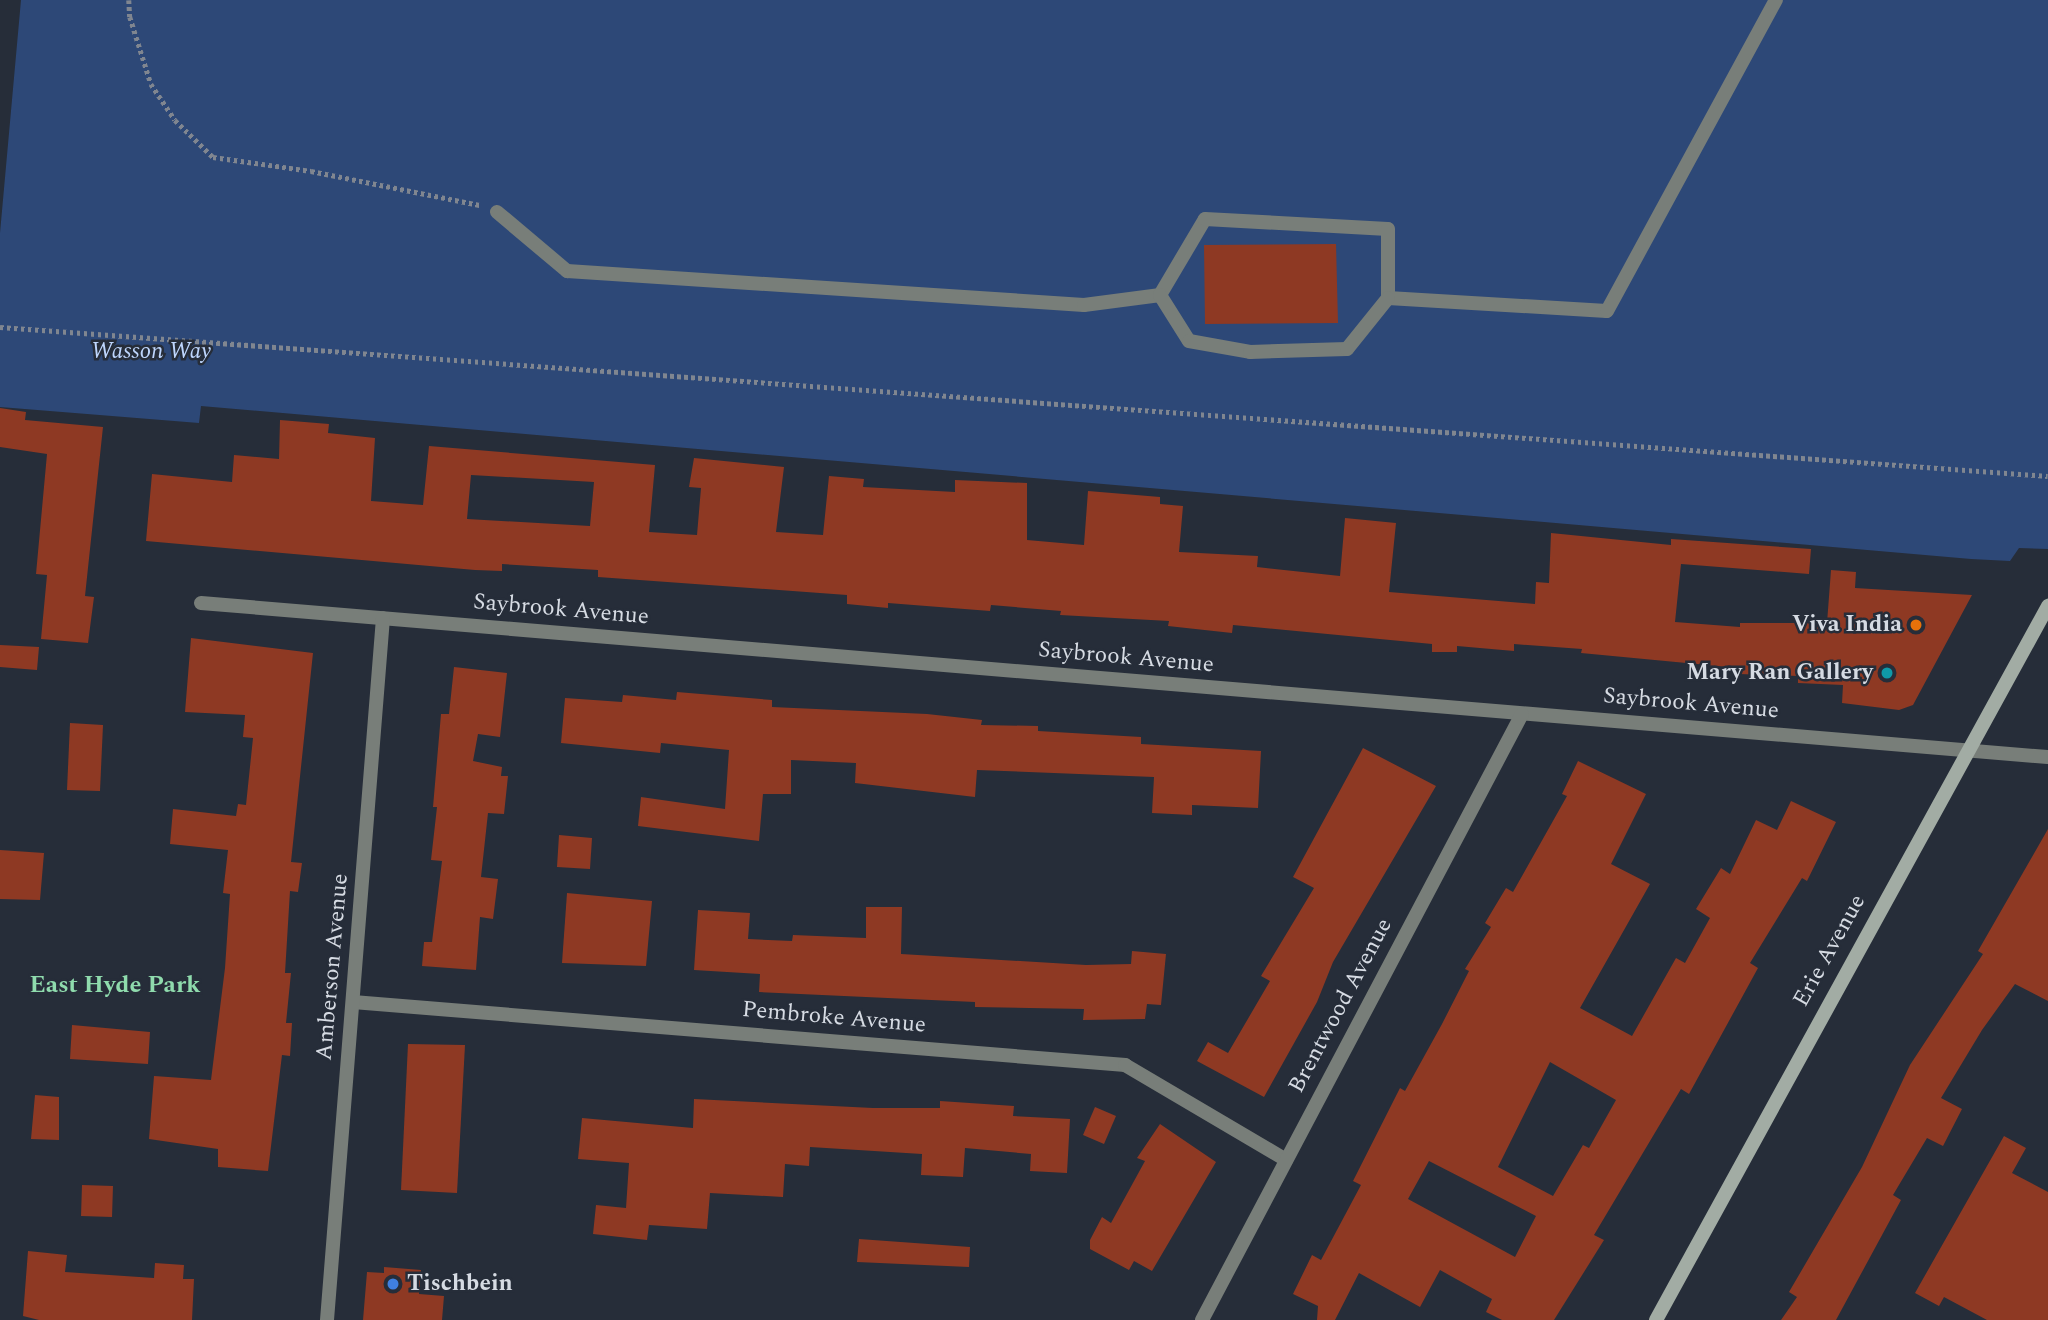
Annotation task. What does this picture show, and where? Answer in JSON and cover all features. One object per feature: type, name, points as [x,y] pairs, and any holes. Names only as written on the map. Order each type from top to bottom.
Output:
[{"type":"street","points":[[1388,298],[1606,312],[1776,0]]},
{"type":"street","points":[[497,212],[567,271],[1084,305],[1160,295]]},
{"type":"street","points":[[1205,219],[1388,229],[1388,298],[1347,349],[1250,352],[1189,341],[1160,295],[1205,219]]},
{"type":"street","name":"Saybrook Avenue","points":[[201,603],[2048,757]]},
{"type":"street","name":"Erie Avenue","points":[[1656,1320],[1966,749],[2048,606]]},
{"type":"street","name":"Amberson Avenue","points":[[327,1320],[383,618]]},
{"type":"street","name":"Brentwood Avenue","points":[[1202,1320],[1522,714]]},
{"type":"street","name":"Pembroke Avenue","points":[[353,1002],[1125,1065],[1286,1160]]},
{"type":"path","points":[[129,0],[130,17],[151,84],[175,120],[213,157],[311,171],[477,204],[497,212]]},
{"type":"path","points":[[0,327],[2048,476]]},
{"type":"green space","name":"Wasson Way","points":[[21,0],[2048,0],[2048,549],[2019,548],[2010,561],[1971,559],[201,406],[199,423],[0,407],[0,233]]},
{"type":"building","points":[[1336,244],[1338,323],[1205,324],[1204,245]]},
{"type":"building","points":[[0,408],[26,412],[25,420],[103,427],[85,596],[94,597],[88,643],[41,639],[47,575],[36,574],[47,454],[0,447]]},
{"type":"building","points":[[280,420],[329,424],[328,433],[375,438],[371,501],[423,505],[429,446],[655,465],[649,532],[697,535],[701,488],[689,487],[694,458],[784,467],[776,532],[823,535],[829,476],[864,479],[863,487],[955,492],[955,480],[1027,483],[1027,540],[1084,545],[1088,491],[1160,497],[1160,504],[1183,506],[1179,552],[1258,556],[1257,567],[1340,576],[1345,518],[1396,523],[1389,592],[1535,604],[1536,582],[1549,583],[1551,533],[1671,545],[1671,539],[1811,549],[1809,574],[1681,564],[1675,622],[1740,627],[1740,623],[1827,623],[1831,570],[1856,572],[1855,588],[1972,595],[1913,705],[1899,710],[1842,703],[1843,685],[1798,683],[1798,676],[1739,674],[1739,668],[1581,653],[1582,649],[1514,644],[1514,651],[1457,646],[1457,652],[1432,652],[1432,644],[1233,625],[1232,633],[1168,626],[1169,621],[1060,615],[1061,611],[991,605],[990,611],[888,603],[888,608],[847,604],[847,595],[598,577],[598,570],[502,564],[502,571],[475,570],[146,541],[152,474],[232,482],[234,455],[279,459]],"holes":[[[471,475],[594,482],[590,526],[467,519]]]},
{"type":"building","points":[[191,638],[313,653],[291,862],[302,863],[298,892],[290,891],[285,973],[291,973],[286,1023],[292,1023],[290,1056],[282,1055],[268,1171],[218,1167],[218,1149],[149,1139],[154,1076],[211,1080],[225,968],[230,894],[223,893],[228,850],[170,844],[173,809],[236,816],[238,804],[246,805],[253,738],[243,737],[245,715],[185,712]]},
{"type":"building","points":[[0,645],[39,647],[37,670],[0,667]]},
{"type":"building","points":[[454,667],[507,673],[500,737],[478,734],[473,761],[502,767],[501,776],[508,776],[504,814],[488,813],[481,877],[498,879],[493,919],[480,917],[476,970],[422,966],[424,942],[432,942],[442,861],[431,860],[437,807],[433,807],[441,714],[449,714]]},
{"type":"building","points":[[677,692],[772,700],[772,707],[927,714],[982,720],[981,725],[1038,726],[1038,731],[1141,737],[1141,744],[1261,751],[1258,808],[1192,805],[1192,815],[1152,813],[1154,777],[977,770],[975,797],[855,783],[856,763],[791,760],[791,794],[763,794],[759,841],[638,826],[641,797],[725,809],[729,750],[661,743],[660,753],[561,743],[565,698],[622,702],[623,695],[676,700]]},
{"type":"building","points":[[70,723],[103,725],[100,791],[67,790]]},
{"type":"building","points":[[1363,748],[1436,786],[1333,962],[1317,1002],[1264,1097],[1197,1061],[1208,1042],[1228,1053],[1270,981],[1261,976],[1314,888],[1293,877]]},
{"type":"building","points":[[1578,761],[1646,794],[1611,864],[1650,884],[1580,1008],[1632,1036],[1676,958],[1685,963],[1710,918],[1696,909],[1721,868],[1730,874],[1756,820],[1777,830],[1791,801],[1836,822],[1807,881],[1802,878],[1750,963],[1758,968],[1689,1094],[1681,1089],[1594,1235],[1604,1240],[1554,1320],[1502,1320],[1486,1312],[1492,1299],[1440,1270],[1420,1307],[1359,1273],[1335,1320],[1317,1320],[1318,1306],[1293,1294],[1312,1255],[1321,1260],[1361,1185],[1353,1181],[1400,1088],[1405,1091],[1469,971],[1465,969],[1491,927],[1485,923],[1506,888],[1513,892],[1567,796],[1562,794]],"holes":[[[1550,1062],[1616,1100],[1589,1148],[1583,1145],[1553,1196],[1498,1167]],[[1429,1161],[1536,1216],[1515,1257],[1408,1199]]]},
{"type":"building","points":[[2048,829],[2048,1001],[2015,984],[1982,1030],[1941,1098],[1962,1109],[1943,1146],[1927,1138],[1893,1195],[1901,1200],[1836,1320],[1781,1320],[1797,1297],[1789,1292],[1862,1167],[1910,1065],[1983,954],[1978,951]]},
{"type":"building","points":[[559,835],[592,838],[590,869],[557,867]]},
{"type":"building","points":[[0,850],[44,853],[40,900],[0,899]]},
{"type":"building","points":[[567,893],[652,901],[646,966],[562,963]]},
{"type":"building","points":[[866,907],[902,907],[901,954],[1086,965],[1131,964],[1132,951],[1166,954],[1161,1005],[1147,1004],[1145,1019],[1083,1020],[1084,1009],[975,1007],[975,1002],[759,992],[760,974],[694,970],[698,910],[750,913],[748,939],[792,941],[793,935],[866,938]]},
{"type":"building","points":[[72,1025],[150,1032],[148,1064],[70,1059]]},
{"type":"building","points":[[408,1044],[465,1045],[457,1193],[401,1190]]},
{"type":"building","points":[[35,1095],[59,1097],[59,1140],[31,1139]]},
{"type":"building","points":[[694,1099],[873,1108],[940,1108],[940,1101],[1014,1106],[1013,1116],[1070,1119],[1067,1173],[1030,1171],[1031,1154],[965,1148],[963,1177],[921,1175],[922,1154],[810,1147],[809,1166],[785,1164],[783,1197],[710,1193],[707,1229],[649,1225],[647,1240],[593,1234],[596,1205],[626,1208],[629,1163],[578,1159],[582,1118],[693,1128]]},
{"type":"building","points":[[1095,1107],[1116,1116],[1104,1144],[1083,1135]]},
{"type":"building","points":[[1160,1124],[1216,1162],[1152,1271],[1134,1261],[1129,1270],[1090,1249],[1090,1240],[1102,1217],[1111,1223],[1145,1161],[1137,1158]]},
{"type":"building","points":[[2004,1136],[2026,1148],[2012,1173],[2048,1192],[2048,1320],[1987,1320],[1944,1297],[1939,1306],[1915,1293]]},
{"type":"building","points":[[82,1185],[113,1186],[112,1217],[81,1216]]},
{"type":"building","points":[[859,1239],[970,1247],[969,1267],[857,1262]]},
{"type":"building","points":[[28,1251],[67,1255],[65,1272],[154,1278],[155,1263],[184,1265],[183,1279],[194,1279],[192,1320],[39,1320],[23,1316]]},
{"type":"building","name":"Tischbein","points":[[384,1267],[421,1270],[419,1294],[444,1296],[442,1320],[363,1320],[367,1272],[384,1273]]},
{"type":"place","name":"Viva India","points":[[1916,625]]},
{"type":"place","name":"Mary Ran Gallery","points":[[1887,673]]},
{"type":"place","name":"Tischbein","points":[[393,1284]]},
{"type":"district","name":"East Hyde Park","points":[[115,986]]}]
